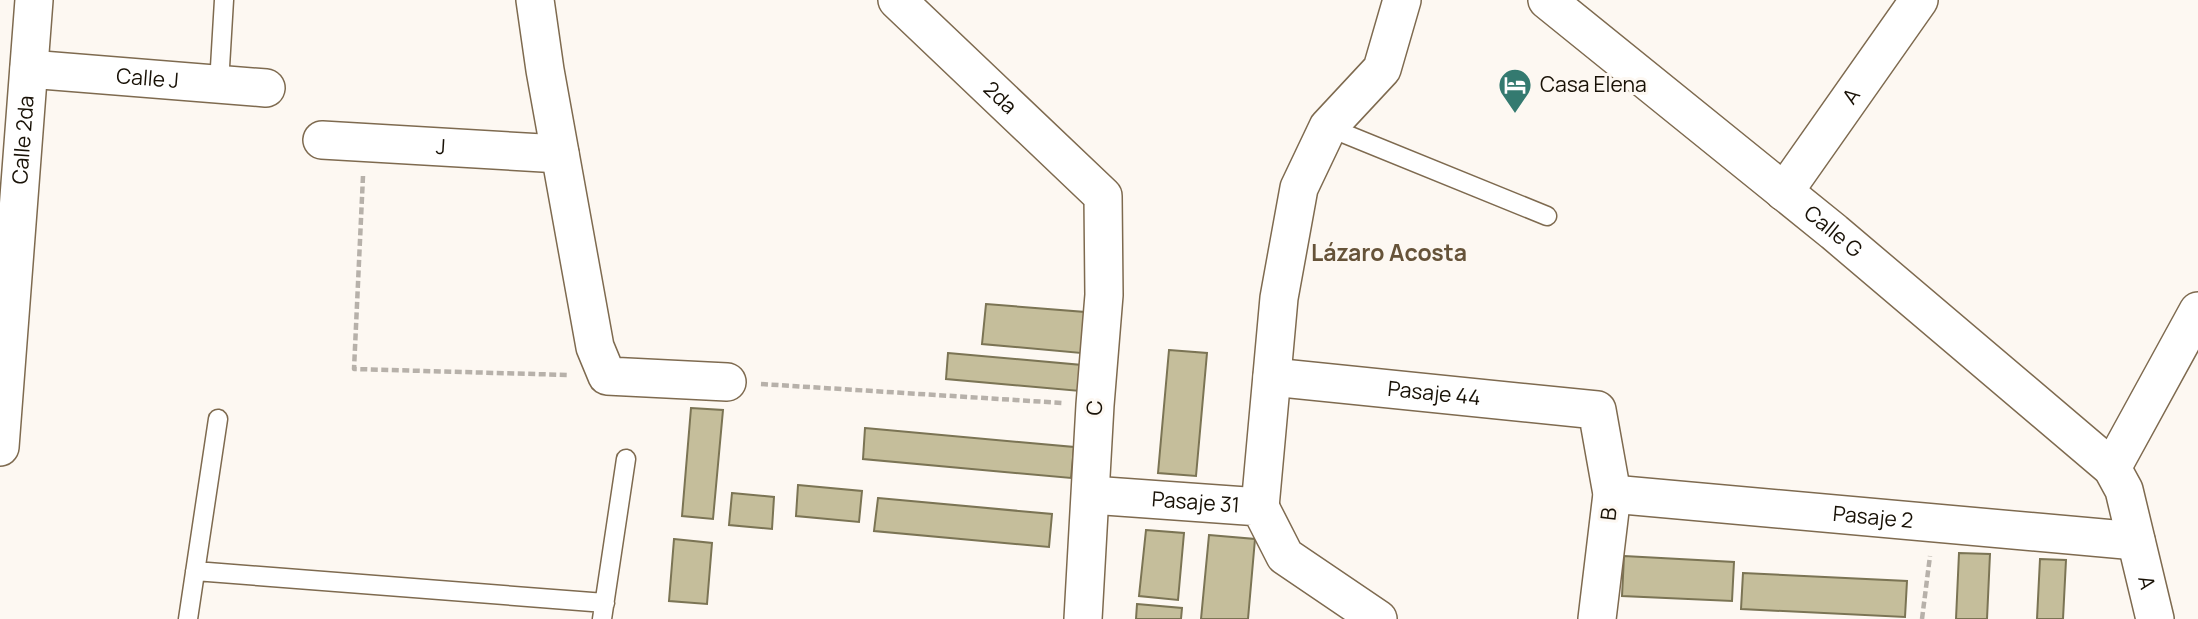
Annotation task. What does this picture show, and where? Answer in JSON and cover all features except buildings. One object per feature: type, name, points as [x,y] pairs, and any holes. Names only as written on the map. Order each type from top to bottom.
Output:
[{"type":"street","name":"Calle 2da","points":[[0,447],[34,0]]},
{"type":"street","points":[[535,0],[595,347],[607,376],[727,382]]},
{"type":"street","name":"2da","points":[[897,0],[1103,196]]},
{"type":"street","points":[[1260,507],[1279,298],[1299,188],[1328,127],[1382,69],[1402,0]]},
{"type":"street","name":"Calle G","points":[[1547,0],[1784,192],[2112,468]]},
{"type":"street","name":"A","points":[[1784,192],[1919,0]]},
{"type":"street","name":"Calle J","points":[[29,69],[266,88]]},
{"type":"street","name":"J","points":[[323,140],[560,154]]},
{"type":"street","name":"C","points":[[1083,619],[1104,295],[1103,196]]},
{"type":"street","points":[[2112,468],[2198,311]]},
{"type":"street","name":"Pasaje 44","points":[[1272,377],[1597,410]]},
{"type":"street","name":"B","points":[[1597,410],[1612,494],[1597,619]]},
{"type":"street","name":"A","points":[[2112,468],[2124,490],[2155,619]]},
{"type":"street","name":"Pasaje 2","points":[[1612,494],[2136,541]]},
{"type":"street","name":"Pasaje 31","points":[[1091,495],[1260,507],[1285,556],[1378,619]]},
{"type":"lane","points":[[219,84],[224,0]]},
{"type":"lane","points":[[1328,127],[1547,216]]},
{"type":"lane","points":[[188,619],[218,419]]},
{"type":"lane","points":[[195,571],[604,611],[626,459]]},
{"type":"path","points":[[365,144],[354,369],[607,376]]},
{"type":"path","points":[[727,382],[1095,405]]},
{"type":"path","points":[[1922,619],[1933,524]]},
{"type":"place","name":"Casa Elena","points":[[1515,115]]},
{"type":"district","name":"Lázaro Acosta","points":[[1389,253]]}]
